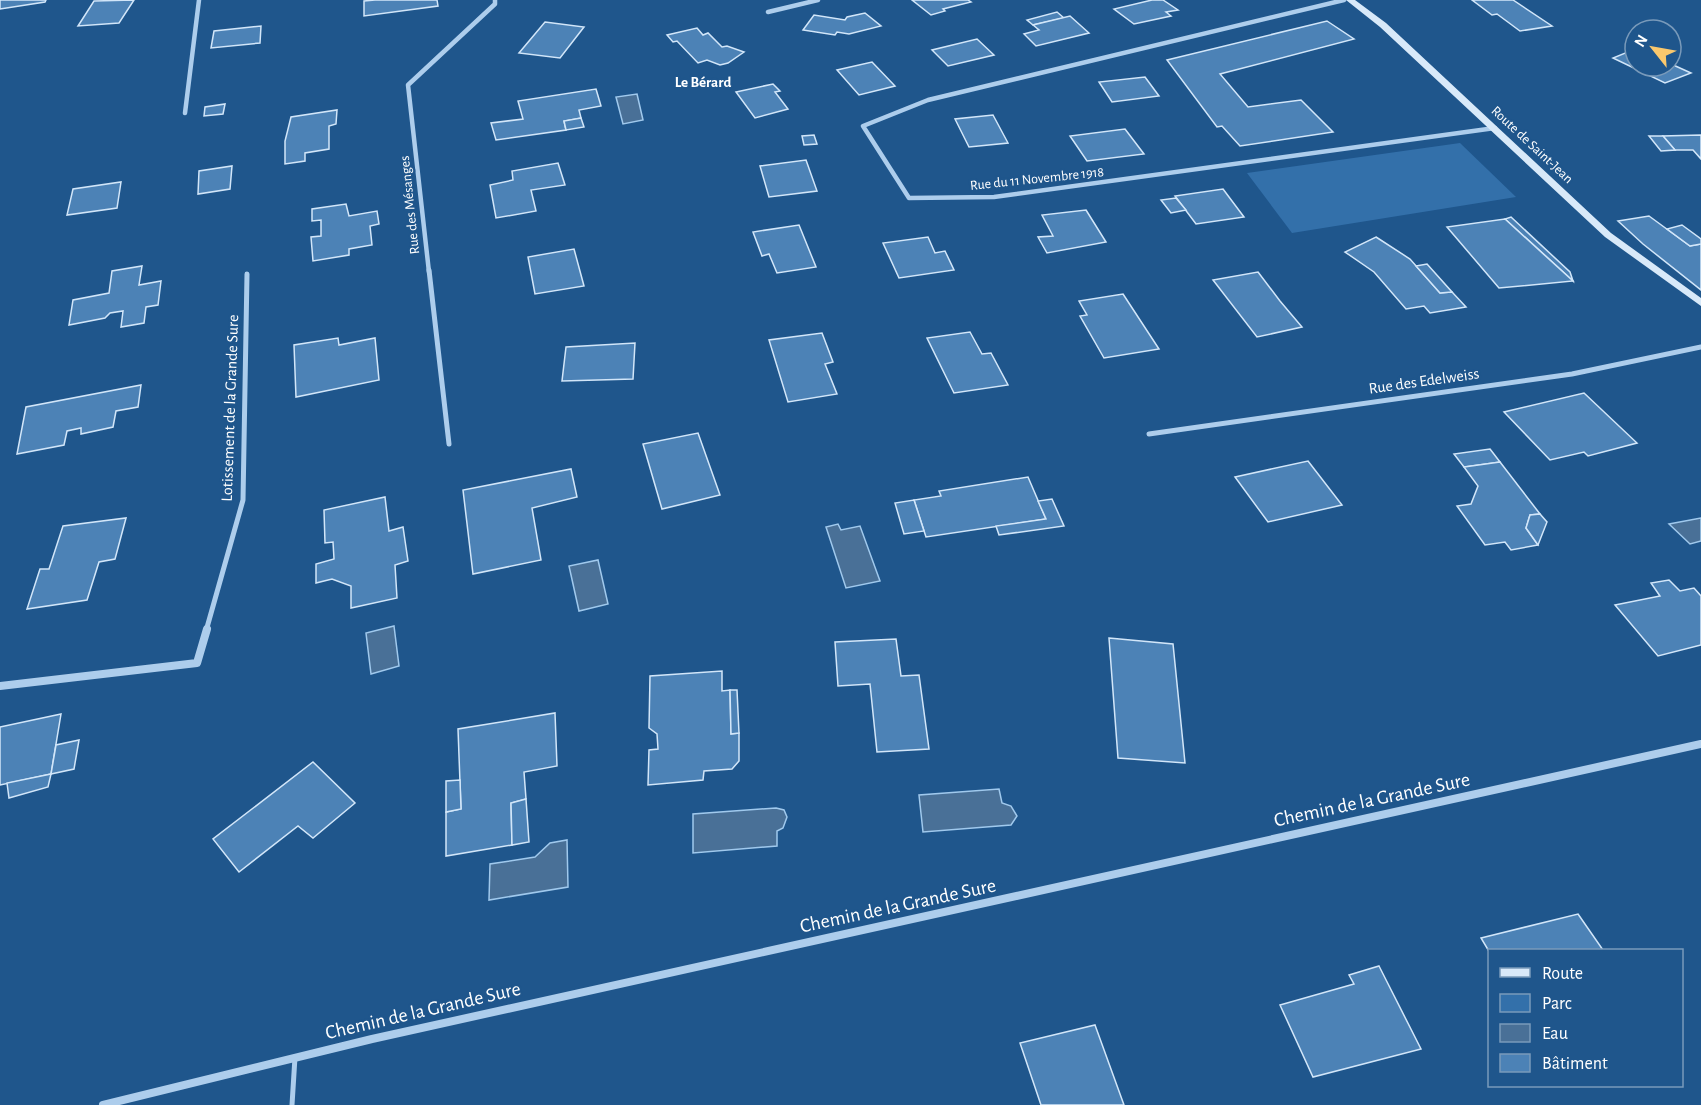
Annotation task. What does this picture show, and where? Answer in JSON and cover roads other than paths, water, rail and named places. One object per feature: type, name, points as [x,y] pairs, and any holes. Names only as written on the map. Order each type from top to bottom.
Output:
[{"type":"main road","name":"Route de Saint-Jean","points":[[1350,0],[1383,25],[1608,235],[1701,303]]},
{"type":"street","points":[[185,113],[199,0]]},
{"type":"street","name":"Rue des Mésanges","points":[[449,444],[408,85],[495,4],[495,0]]},
{"type":"street","points":[[768,12],[818,0]]},
{"type":"street","name":"Rue du 11 Novembre 1918","points":[[1344,0],[928,100],[863,126],[909,198],[994,197],[1495,128]]},
{"type":"street","name":"Lotissement de la Grande Sure","points":[[0,686],[197,663],[243,500],[247,274]]},
{"type":"street","name":"Rue des Edelweiss","points":[[1149,434],[1572,374],[1701,347]]},
{"type":"street","name":"Chemin de la Grande Sure","points":[[103,1105],[296,1057],[1701,744]]},
{"type":"lane","points":[[292,1105],[296,1057]]},
{"type":"water","points":[[637,94],[643,120],[623,124],[616,97]]},
{"type":"water","points":[[1701,518],[1701,541],[1690,544],[1669,524]]},
{"type":"water","points":[[838,524],[841,530],[860,526],[880,581],[846,588],[826,527]]},
{"type":"water","points":[[598,560],[608,604],[579,611],[569,566]]},
{"type":"water","points":[[394,626],[399,666],[371,674],[366,633]]},
{"type":"water","points":[[999,789],[1002,803],[1011,806],[1017,816],[1011,825],[923,832],[919,795]]},
{"type":"water","points":[[776,808],[784,810],[787,817],[783,828],[777,831],[777,846],[693,853],[693,814]]},
{"type":"water","points":[[567,840],[568,887],[489,900],[490,864],[535,857],[550,843]]},
{"type":"district","name":"Le Bérard","points":[[703,82]]}]
